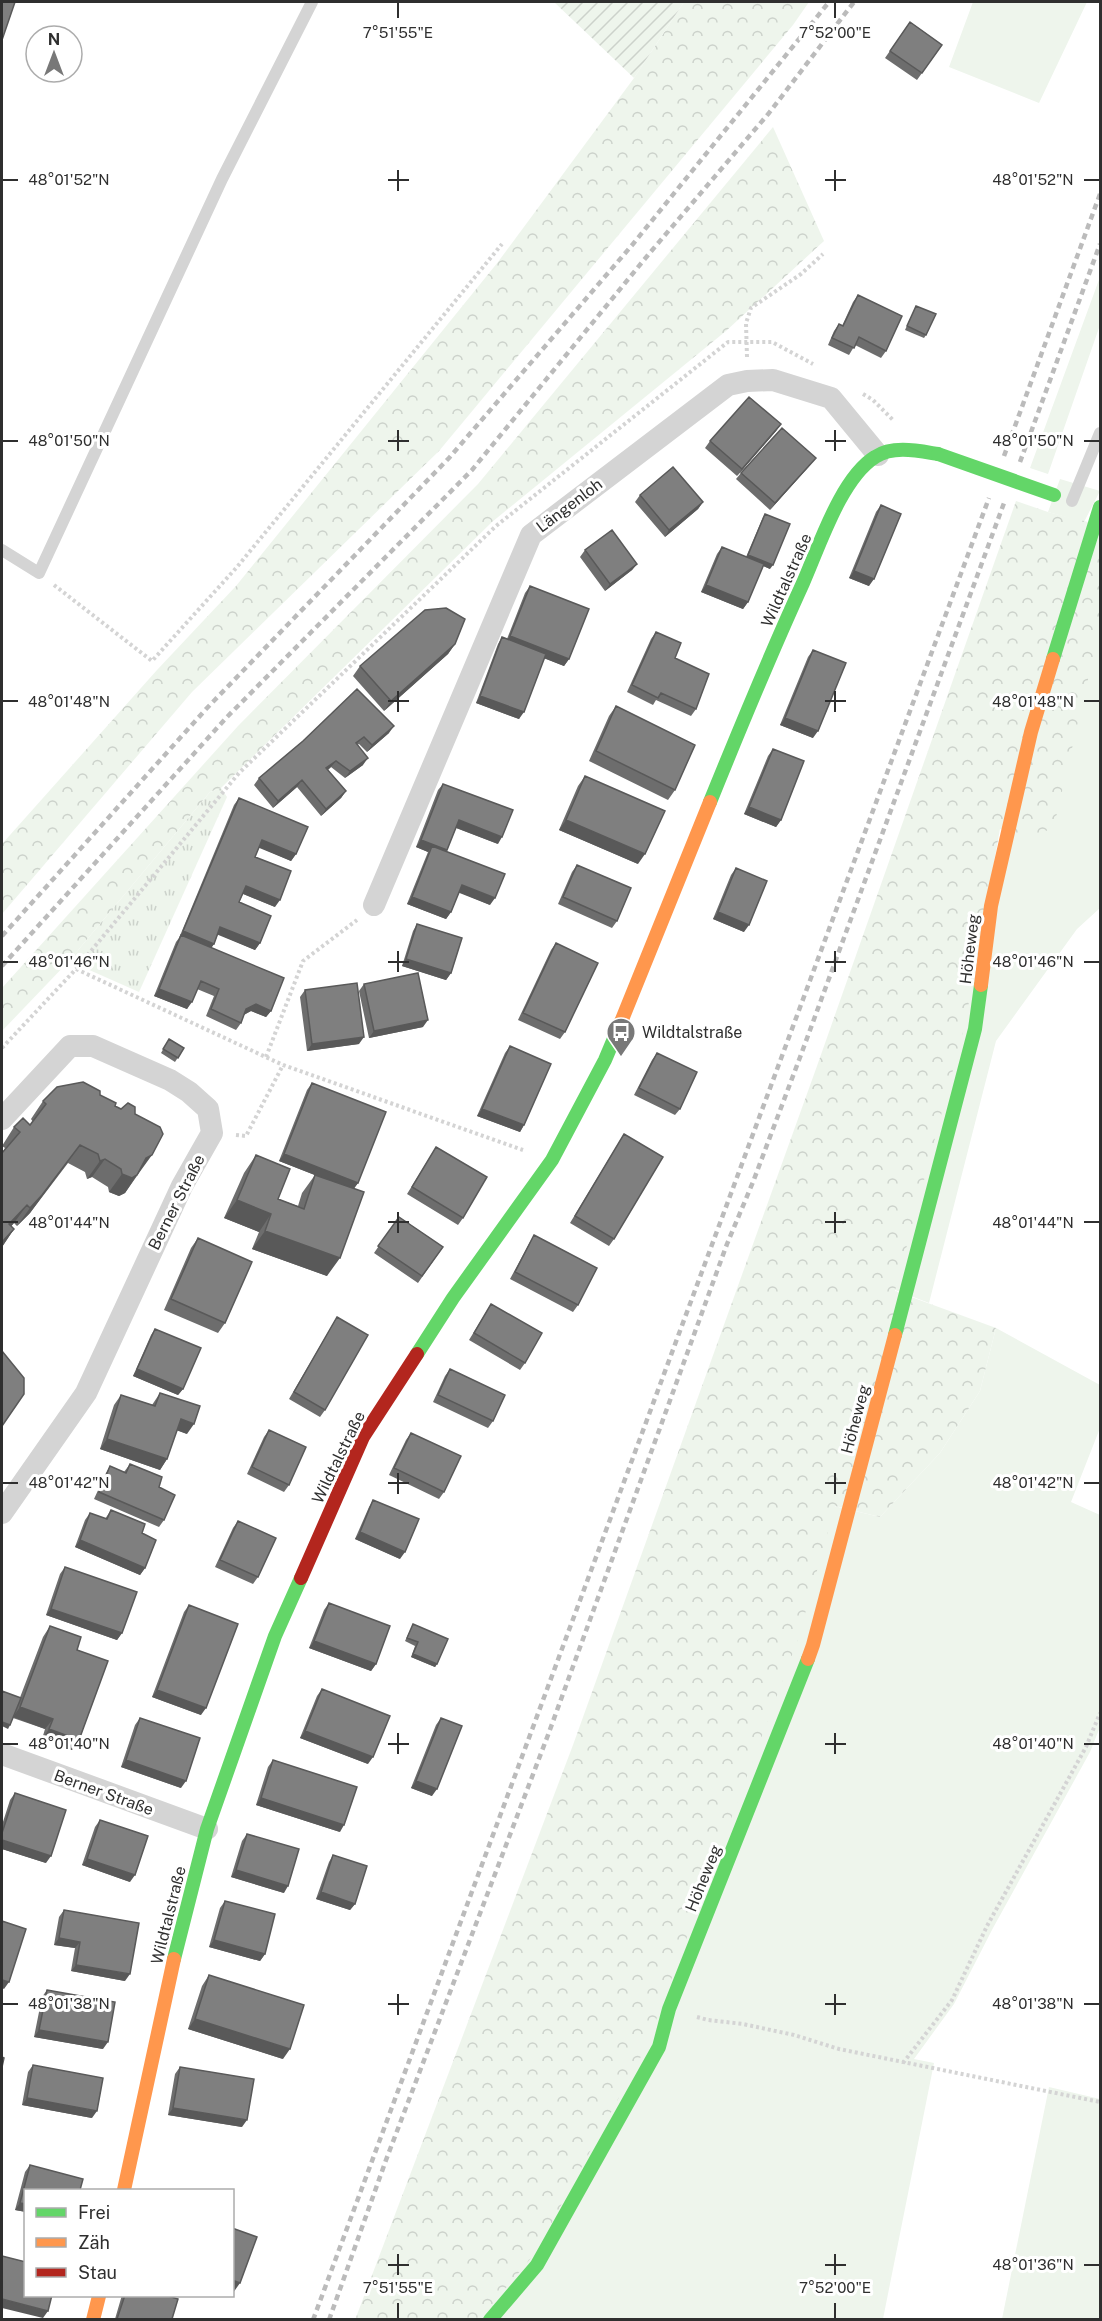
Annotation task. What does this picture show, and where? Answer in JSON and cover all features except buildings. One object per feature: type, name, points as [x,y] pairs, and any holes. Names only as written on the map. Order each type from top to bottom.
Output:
[{"type":"street","name":"Längenloh","points":[[374,905],[531,535],[728,385],[747,381],[773,380],[831,398],[878,455]]},
{"type":"street","points":[[878,455],[902,450],[938,454],[1054,495],[1089,504]]},
{"type":"street","name":"Wildtalstraße","points":[[124,2189],[164,2000],[207,1829],[275,1636],[363,1437],[453,1298],[552,1160],[605,1060],[762,676],[841,497],[857,474],[878,455]]},
{"type":"street","name":"Höheweg","points":[[489,2319],[537,2265],[659,2047],[669,2008],[813,1645],[975,1029],[991,906],[1031,732],[1089,504]]},
{"type":"street","points":[[2,1119],[70,1046],[93,1046],[170,1080],[189,1092],[208,1109],[212,1133]]},
{"type":"street","name":"Berner Straße","points":[[2,1513],[86,1393],[182,1186],[212,1133]]},
{"type":"street","name":"Berner Straße","points":[[2,1754],[207,1829]]},
{"type":"street","points":[[93,2319],[98,2297]]},
{"type":"lane","points":[[2,550],[39,573],[222,179],[312,2]]},
{"type":"lane","points":[[1089,504],[1101,432]]},
{"type":"path","points":[[39,573],[152,662],[237,567],[502,244]]},
{"type":"path","points":[[747,381],[746,323],[751,308],[801,274],[823,254]]},
{"type":"path","points":[[2,1048],[76,969],[239,773],[496,526]]},
{"type":"path","points":[[266,1057],[303,961],[374,905]]},
{"type":"path","points":[[76,969],[283,1065],[552,1160]]},
{"type":"path","points":[[212,1133],[246,1136],[283,1065]]},
{"type":"path","points":[[903,2063],[951,2000],[987,1926],[1086,1747],[1101,1713]]},
{"type":"path","points":[[669,2008],[708,2020],[743,2024],[794,2035],[838,2049],[1101,2102]]},
{"type":"green space","points":[[554,2],[684,2],[634,78]]},
{"type":"green space","points":[[684,2],[809,2],[793,25],[439,451],[192,692],[2,914],[2,844],[157,670],[236,586],[498,262],[634,78]]},
{"type":"green space","points":[[973,2],[1087,2],[1039,103],[949,67]]},
{"type":"green space","points":[[773,127],[824,241],[726,331],[492,522],[221,788],[210,792],[69,961],[2,1031],[2,988],[238,726],[478,484]]},
{"type":"green space","points":[[1100,277],[1100,325],[1048,474],[1030,468]]},
{"type":"green space","points":[[1060,479],[1100,491],[1084,522],[1048,512]]},
{"type":"green space","points":[[1016,501],[1100,525],[1100,628],[1054,826],[1035,838],[1000,829],[965,1024],[895,1291],[996,1328],[980,1391],[940,1453],[880,1517],[835,1506],[798,1639],[646,2047],[536,2252],[480,2319],[355,2320],[573,1745],[817,1066]]},
{"type":"green space","points":[[1100,628],[1100,908],[1077,929],[996,1041],[929,1303],[895,1290],[985,897]]},
{"type":"green space","points":[[221,788],[227,797],[139,992],[69,961],[210,792]]},
{"type":"green space","points":[[996,1328],[1100,1385],[1100,1428],[1071,1502],[1100,1515],[1100,1727],[1090,1752],[954,2004],[914,2059],[934,2063],[883,2319],[480,2320],[834,1506],[880,1517],[940,1453],[980,1391]]},
{"type":"green space","points":[[1049,2087],[1100,2099],[1100,2319],[1002,2319]]},
{"type":"railway","points":[[2,936],[207,708],[449,458],[633,244],[829,2]]},
{"type":"railway","points":[[2,966],[227,717],[472,470],[648,255],[769,113],[854,2]]},
{"type":"railway","points":[[1004,456],[1100,194]]},
{"type":"railway","points":[[1020,462],[1100,244]]},
{"type":"railway","points":[[313,2320],[989,498]]},
{"type":"railway","points":[[329,2320],[386,2160],[548,1735],[727,1244],[799,1060],[1004,503]]},
{"type":"traffic: fast","points":[[710,802],[832,514],[852,480],[863,467],[882,453],[906,450],[938,454]]},
{"type":"traffic: fast","points":[[938,454],[1054,495]]},
{"type":"traffic: fast","points":[[1053,659],[1100,507]]},
{"type":"traffic: fast","points":[[895,1335],[975,1029],[981,985]]},
{"type":"traffic: fast","points":[[417,1354],[453,1298],[552,1160],[605,1060],[621,1022]]},
{"type":"traffic: fast","points":[[174,1959],[207,1829],[275,1636],[301,1578]]},
{"type":"traffic: fast","points":[[490,2320],[537,2265],[659,2047],[669,2009],[808,1659]]},
{"type":"traffic: slow","points":[[981,985],[991,906],[1031,732],[1053,659]]},
{"type":"traffic: slow","points":[[621,1022],[710,802]]},
{"type":"traffic: slow","points":[[808,1659],[895,1335]]},
{"type":"traffic: slow","points":[[124,2189],[174,1959]]},
{"type":"traffic: slow","points":[[93,2320],[99,2297]]},
{"type":"traffic: jam","points":[[301,1578],[363,1437],[417,1354]]},
{"type":"place","name":"Wildtalstraße","points":[[621,1058]]}]
